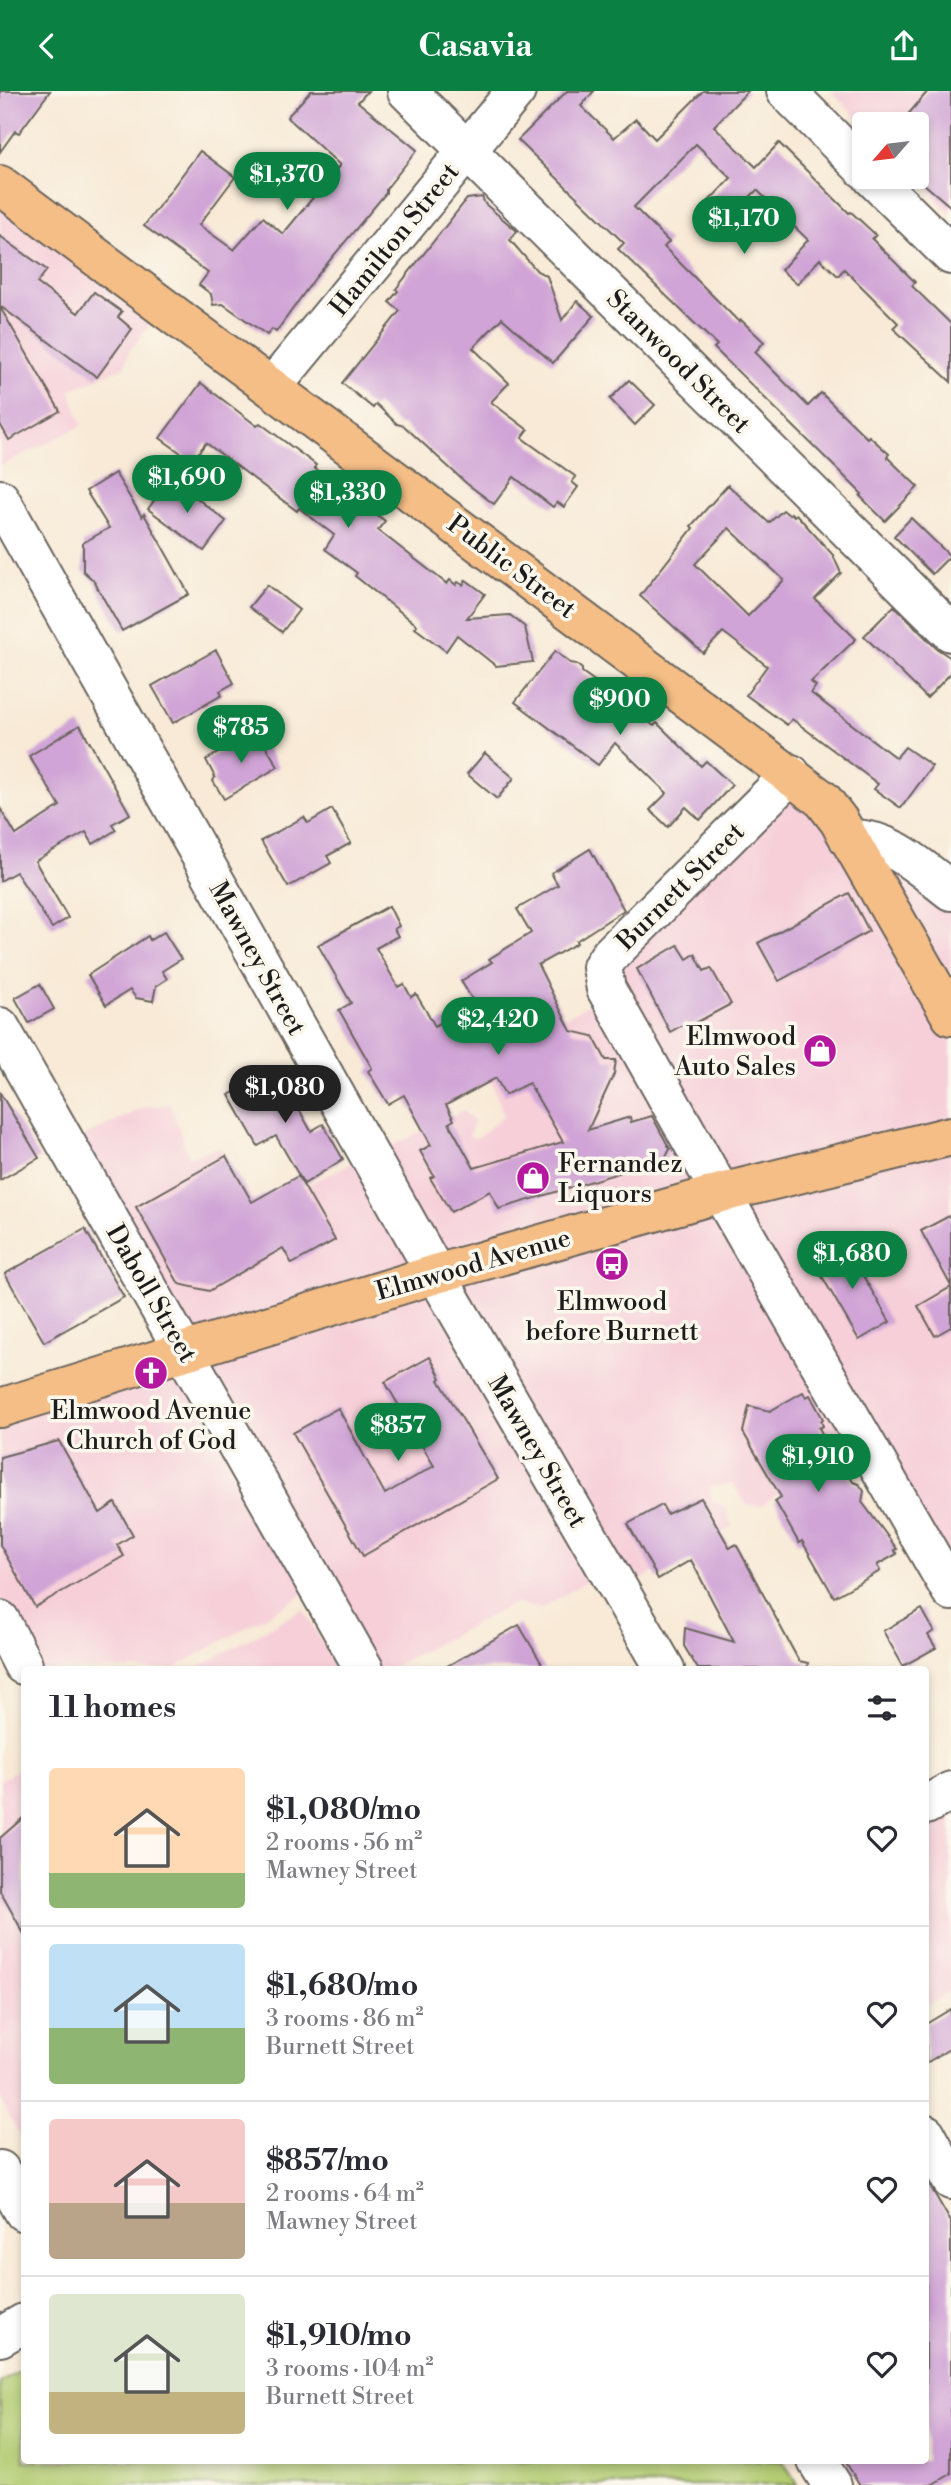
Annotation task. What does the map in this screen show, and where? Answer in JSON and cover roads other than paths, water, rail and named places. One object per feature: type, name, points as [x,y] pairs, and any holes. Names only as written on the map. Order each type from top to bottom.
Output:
[{"type":"main road","name":"Public Street","points":[[0,185],[791,774],[828,806],[951,1016]]},
{"type":"main road","name":"Elmwood Avenue","points":[[0,1408],[436,1274],[720,1193],[951,1136]]},
{"type":"street","name":"Stanwood Street","points":[[407,91],[951,632]]},
{"type":"street","name":"Hamilton Street","points":[[272,387],[516,91]]},
{"type":"street","points":[[786,91],[852,157]]},
{"type":"street","points":[[884,189],[951,255]]},
{"type":"street","name":"Mawney Street","points":[[0,499],[436,1274],[663,1666]]},
{"type":"street","name":"Burnett Street","points":[[791,774],[609,956],[602,967],[606,989],[720,1193],[951,1591]]},
{"type":"street","points":[[849,839],[863,838],[884,845],[951,891]]},
{"type":"street","name":"Daboll Street","points":[[0,1027],[362,1666]]},
{"type":"street","points":[[0,1620],[23,1665]]},
{"type":"street","points":[[929,1803],[951,1791]]},
{"type":"street","points":[[929,2140],[951,2180]]},
{"type":"street","points":[[0,2170],[21,2207]]},
{"type":"street","points":[[0,2337],[21,2325]]},
{"type":"street","points":[[819,2464],[832,2485]]},
{"type":"place","name":"Elmwood Auto Sales","points":[[820,1051]]},
{"type":"place","name":"Fernandez Liquors","points":[[533,1178]]},
{"type":"place","name":"Elmwood before Burnett","points":[[612,1264]]},
{"type":"place","name":"Elmwood Avenue Church of God","points":[[151,1373]]}]
